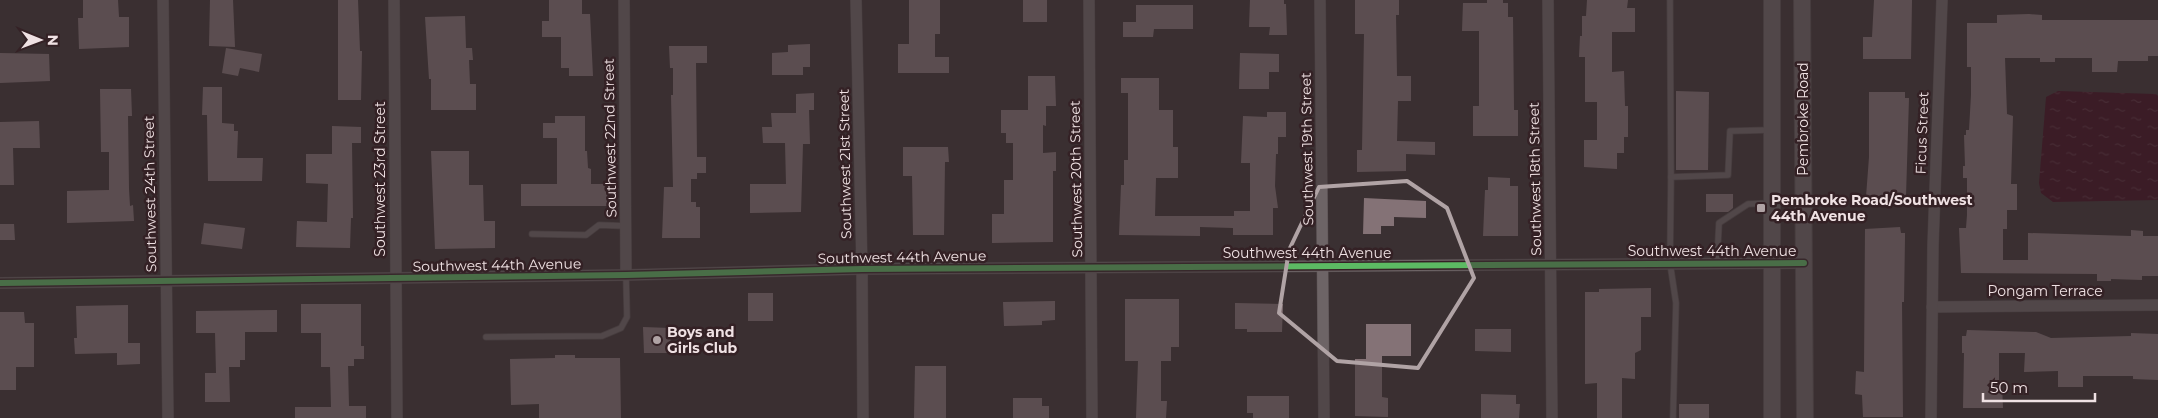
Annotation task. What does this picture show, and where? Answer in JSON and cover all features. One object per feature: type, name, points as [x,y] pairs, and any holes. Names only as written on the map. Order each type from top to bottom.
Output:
[{"type":"main road","points":[[1772,0],[1772,418]]},
{"type":"main road","name":"Pembroke Road","points":[[1802,4],[1805,418]]},
{"type":"street","name":"Southwest 24th Street","points":[[163,0],[168,418]]},
{"type":"street","name":"Southwest 23rd Street","points":[[394,0],[397,418]]},
{"type":"street","name":"Southwest 22nd Street","points":[[624,0],[626,275]]},
{"type":"street","name":"Southwest 21st Street","points":[[856,0],[863,418]]},
{"type":"street","name":"Southwest 20th Street","points":[[1089,0],[1092,418]]},
{"type":"street","name":"Southwest 19th Street","points":[[1320,0],[1324,418]]},
{"type":"street","name":"Southwest 18th Street","points":[[1548,0],[1552,418]]},
{"type":"street","name":"Ficus Street","points":[[1931,418],[1932,307],[1942,0]]},
{"type":"street","name":"Southwest 44th Avenue","points":[[0,283],[626,275],[862,269],[1804,263]]},
{"type":"street","name":"Pongam Terrace","points":[[1932,307],[2158,305]]},
{"type":"lane","points":[[1670,0],[1670,263],[1676,303],[1673,418]]},
{"type":"lane","points":[[1671,177],[1728,175],[1730,131],[1772,130]]},
{"type":"lane","points":[[1717,263],[1719,223],[1748,204],[1772,203]]},
{"type":"lane","points":[[532,234],[586,234],[599,225],[626,226]]},
{"type":"lane","points":[[486,336],[602,336],[621,328],[627,317],[626,275]]},
{"type":"highlighted area","points":[[1407,181],[1447,208],[1474,278],[1418,368],[1337,361],[1279,313],[1289,250],[1319,187]]},
{"type":"water","points":[[2058,91],[2156,94],[2158,96],[2158,200],[2053,202],[2041,193],[2039,183],[2046,97]]},
{"type":"building","points":[[83,0],[118,0],[119,17],[129,17],[129,47],[79,49],[78,18],[83,18]]},
{"type":"building","points":[[210,0],[233,0],[235,47],[209,46]]},
{"type":"building","points":[[338,0],[358,0],[360,51],[362,51],[361,100],[338,100]]},
{"type":"building","points":[[549,0],[582,0],[582,14],[590,14],[593,76],[569,76],[569,68],[561,68],[561,37],[542,37],[542,21],[549,21]]},
{"type":"building","points":[[909,0],[940,0],[940,34],[935,34],[935,57],[949,57],[949,73],[898,73],[898,44],[909,44]]},
{"type":"building","points":[[1023,0],[1047,0],[1047,22],[1023,22]]},
{"type":"building","points":[[1250,0],[1284,0],[1284,4],[1286,4],[1287,35],[1269,35],[1270,27],[1249,27]]},
{"type":"building","points":[[1355,0],[1399,0],[1399,15],[1396,15],[1397,76],[1411,76],[1411,101],[1398,101],[1397,141],[1435,142],[1435,155],[1406,154],[1406,171],[1357,172],[1357,150],[1362,150],[1364,34],[1355,34]]},
{"type":"building","points":[[1487,0],[1503,0],[1503,3],[1508,3],[1508,17],[1513,17],[1514,110],[1518,110],[1518,136],[1473,136],[1473,106],[1479,106],[1479,31],[1462,31],[1463,3],[1487,3]]},
{"type":"building","points":[[1587,0],[1628,0],[1627,8],[1635,8],[1635,32],[1612,32],[1612,72],[1624,71],[1625,106],[1628,106],[1628,137],[1624,137],[1624,153],[1617,153],[1617,169],[1584,167],[1584,140],[1597,140],[1597,102],[1585,102],[1585,57],[1579,57],[1582,16],[1586,16]]},
{"type":"building","points":[[1874,0],[1912,0],[1911,59],[1863,59],[1863,37],[1872,37]]},
{"type":"building","points":[[1136,5],[1193,5],[1193,29],[1154,29],[1153,37],[1123,37],[1123,22],[1136,22]]},
{"type":"building","points":[[1997,15],[2042,15],[2042,20],[2158,20],[2158,56],[2148,56],[2148,61],[2118,61],[2117,72],[2092,72],[2092,58],[2055,58],[2055,62],[2040,62],[2040,58],[2005,58],[2007,114],[2013,116],[2011,184],[2017,184],[2017,210],[2007,210],[2007,229],[2003,229],[2003,260],[2028,260],[2028,233],[2131,236],[2131,230],[2143,231],[2143,236],[2158,236],[2158,276],[2142,276],[2142,280],[2111,279],[2111,281],[2097,281],[2097,274],[1961,273],[1959,228],[1966,228],[1967,215],[1967,178],[1963,178],[1963,166],[1965,166],[1964,135],[1966,135],[1966,130],[1969,130],[1971,95],[1971,67],[1967,67],[1967,23],[1997,23]]},
{"type":"building","points":[[465,16],[466,48],[472,48],[473,60],[469,60],[470,84],[476,84],[476,110],[431,110],[431,79],[429,79],[425,17]]},
{"type":"building","points":[[810,44],[810,67],[803,67],[803,75],[772,75],[772,53],[788,52],[788,45]]},
{"type":"building","points":[[669,46],[707,46],[707,63],[696,63],[697,157],[706,157],[706,173],[697,173],[697,179],[691,179],[691,202],[696,202],[696,207],[700,207],[700,238],[662,238],[664,187],[673,187],[671,95],[673,95],[673,68],[670,68]]},
{"type":"building","points":[[226,48],[262,54],[259,72],[240,68],[238,76],[222,73]]},
{"type":"building","points":[[0,53],[49,54],[50,81],[0,83]]},
{"type":"building","points":[[1240,53],[1279,54],[1279,72],[1269,72],[1269,89],[1239,89]]},
{"type":"building","points":[[1028,76],[1055,76],[1056,106],[1046,106],[1046,126],[1043,125],[1043,153],[1056,152],[1056,171],[1053,171],[1053,242],[992,243],[992,214],[1004,214],[1004,180],[1013,180],[1013,143],[1006,143],[1006,133],[1001,133],[1001,110],[1028,110]]},
{"type":"building","points":[[1121,78],[1159,78],[1159,110],[1173,110],[1173,147],[1178,147],[1178,178],[1156,178],[1155,216],[1234,216],[1234,211],[1250,211],[1250,163],[1241,163],[1243,116],[1267,117],[1267,112],[1286,112],[1286,137],[1278,137],[1278,154],[1276,154],[1275,186],[1278,208],[1273,208],[1273,235],[1233,235],[1233,228],[1200,227],[1200,236],[1119,235],[1121,185],[1124,185],[1124,160],[1128,160],[1128,93],[1121,93]]},
{"type":"building","points":[[203,87],[222,87],[222,123],[234,124],[234,131],[238,131],[237,158],[263,158],[262,181],[208,181],[207,115],[202,115]]},
{"type":"building","points":[[100,89],[131,89],[132,116],[128,116],[129,189],[130,206],[133,205],[134,221],[67,223],[67,191],[109,190],[109,152],[101,152]]},
{"type":"building","points":[[1676,91],[1709,92],[1708,170],[1676,170]]},
{"type":"building","points":[[1869,92],[1905,92],[1905,98],[1909,98],[1906,196],[1866,197],[1869,157]]},
{"type":"building","points":[[814,93],[814,110],[809,110],[810,144],[803,144],[801,212],[750,213],[750,184],[786,184],[785,143],[763,143],[762,127],[772,127],[771,113],[796,113],[796,94]]},
{"type":"building","points":[[555,116],[585,116],[585,151],[587,151],[588,168],[591,169],[591,184],[607,184],[608,206],[521,206],[521,184],[557,184],[557,138],[543,138],[543,123],[555,123]]},
{"type":"building","points":[[39,121],[40,148],[13,148],[14,185],[0,185],[0,122]]},
{"type":"building","points":[[332,126],[361,127],[361,143],[352,143],[353,218],[351,218],[350,248],[296,247],[297,221],[327,222],[328,184],[306,183],[306,154],[332,154]]},
{"type":"building","points":[[903,147],[948,147],[949,162],[945,162],[944,235],[913,235],[912,176],[903,176]]},
{"type":"building","points":[[431,151],[469,151],[469,185],[483,185],[484,221],[495,221],[495,248],[435,249]]},
{"type":"building","points":[[1488,177],[1510,178],[1510,186],[1518,186],[1518,236],[1483,236],[1485,190],[1488,190]]},
{"type":"building","points":[[1706,194],[1733,194],[1733,208],[1728,212],[1706,212]]},
{"type":"building","points":[[1364,198],[1426,201],[1426,218],[1394,217],[1394,226],[1381,226],[1381,234],[1363,234]]},
{"type":"building","points":[[204,223],[245,228],[242,249],[201,244]]},
{"type":"building","points":[[0,224],[14,224],[15,240],[0,240]]},
{"type":"building","points":[[1900,227],[1901,233],[1905,233],[1904,302],[1902,302],[1903,417],[1863,417],[1862,395],[1855,394],[1856,371],[1864,372],[1865,229]]},
{"type":"building","points":[[1651,288],[1651,317],[1641,317],[1641,350],[1635,353],[1635,379],[1622,378],[1622,418],[1597,418],[1597,383],[1585,384],[1585,292],[1599,292],[1599,289]]},
{"type":"building","points":[[748,293],[773,293],[773,321],[748,321]]},
{"type":"building","points":[[1125,299],[1179,299],[1179,347],[1171,347],[1171,361],[1161,361],[1161,401],[1167,401],[1166,418],[1136,418],[1138,361],[1125,361]]},
{"type":"building","points":[[1055,301],[1055,320],[1042,321],[1042,325],[1004,326],[1003,302]]},
{"type":"building","points":[[1235,303],[1283,304],[1282,332],[1247,332],[1247,329],[1235,329]]},
{"type":"building","points":[[301,304],[361,304],[361,346],[364,346],[364,359],[354,359],[354,366],[348,366],[349,406],[366,406],[366,418],[295,418],[295,407],[331,407],[330,367],[321,367],[321,333],[301,333]]},
{"type":"building","points":[[128,305],[128,343],[140,343],[140,364],[117,365],[117,353],[75,354],[74,338],[77,338],[76,306]]},
{"type":"building","points":[[277,310],[277,332],[245,332],[245,360],[240,360],[240,367],[229,367],[230,402],[205,402],[205,373],[216,373],[215,333],[196,333],[196,311]]},
{"type":"building","points":[[0,312],[24,312],[25,323],[34,323],[34,367],[16,367],[16,390],[0,390]]},
{"type":"building","points":[[1366,324],[1411,324],[1411,356],[1382,356],[1382,397],[1388,398],[1388,417],[1355,416],[1355,359],[1366,359]]},
{"type":"building","name":"Boys and Girls Club","points":[[643,327],[670,328],[671,353],[644,353]]},
{"type":"building","points":[[1475,329],[1511,329],[1511,352],[1475,351]]},
{"type":"building","points":[[1967,330],[2036,332],[2051,338],[2131,336],[2131,333],[2158,334],[2158,380],[2133,379],[2133,376],[2083,376],[2083,387],[2058,387],[2058,371],[2024,372],[2025,353],[1999,353],[1999,385],[2002,385],[2003,408],[1963,408],[1964,353],[1962,353],[1962,336],[1966,336]]},
{"type":"building","points":[[555,355],[575,355],[575,358],[620,358],[621,418],[539,418],[539,404],[511,405],[510,359],[555,358]]},
{"type":"building","points":[[915,366],[946,366],[946,418],[914,418]]},
{"type":"building","points":[[1481,394],[1516,395],[1516,404],[1520,404],[1519,418],[1481,418]]},
{"type":"building","points":[[1247,396],[1289,396],[1289,418],[1253,418],[1253,413],[1247,413]]},
{"type":"building","points":[[1013,398],[1042,398],[1042,406],[1049,406],[1049,418],[1013,418]]},
{"type":"building","points":[[1679,404],[1709,404],[1709,418],[1679,418]]},
{"type":"cycle path","points":[[0,283],[626,275],[862,269],[1804,263]]},
{"type":"place","name":"Pembroke Road/Southwest 44th Avenue","points":[[1761,208]]},
{"type":"place","name":"Boys and Girls Club","points":[[657,340]]}]
